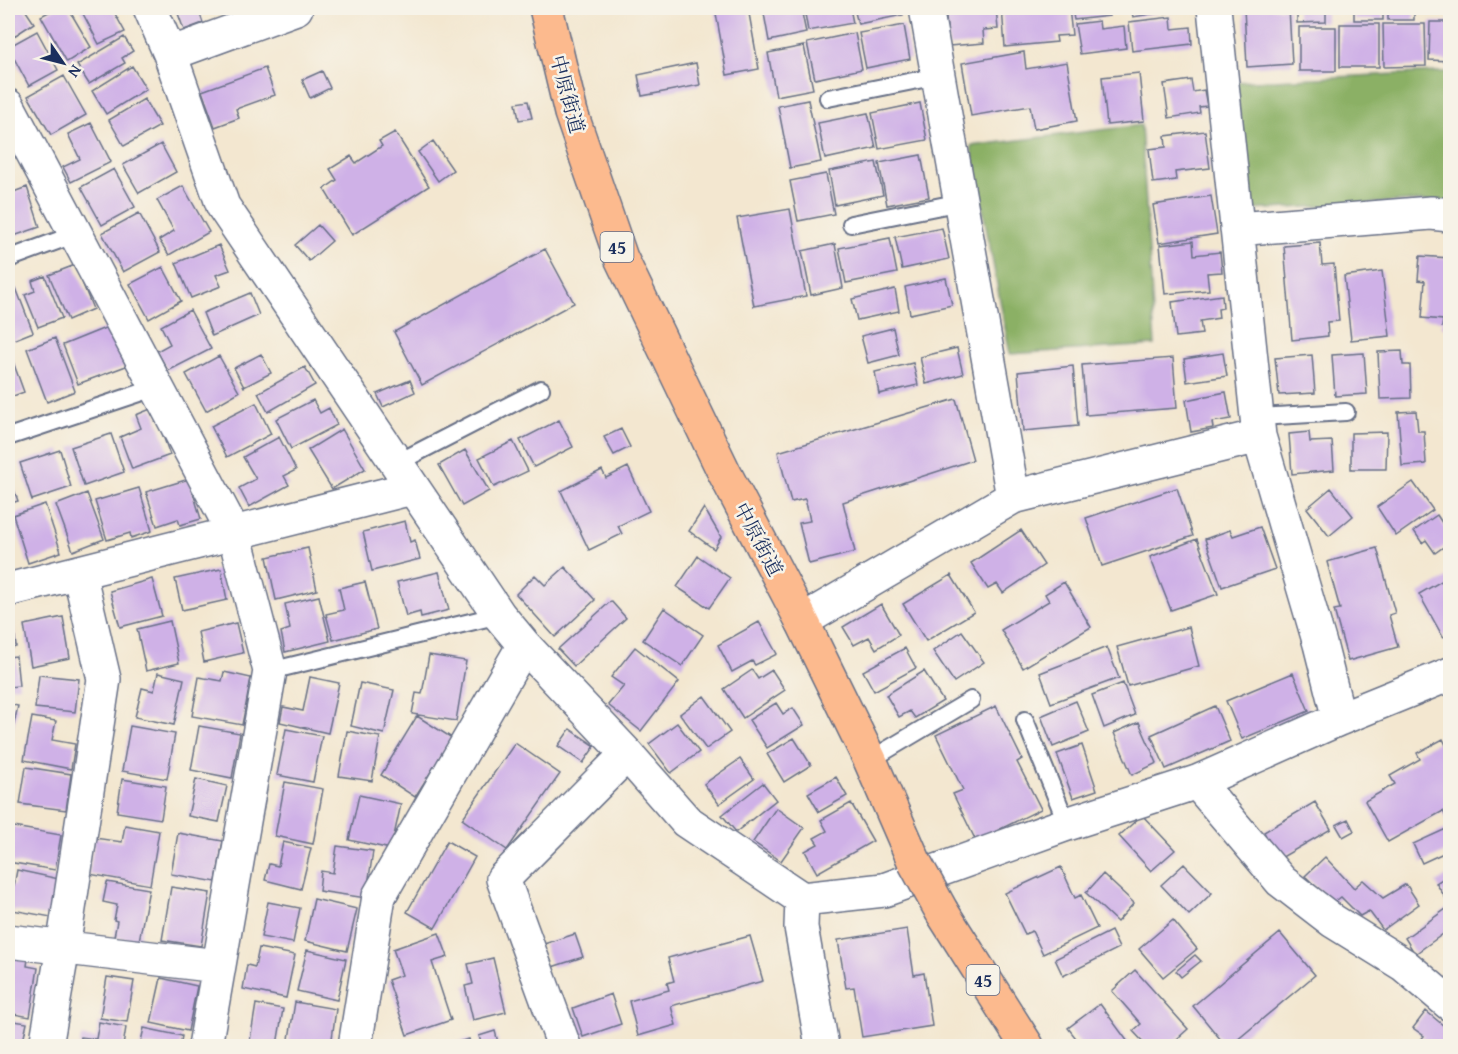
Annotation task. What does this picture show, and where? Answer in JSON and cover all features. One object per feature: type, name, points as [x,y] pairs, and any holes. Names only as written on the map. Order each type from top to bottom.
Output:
[{"type":"main road","name":"中原街道","points":[[546,8],[571,113],[621,258],[724,472],[802,621],[870,760],[914,861],[942,912],[1027,1047]]},
{"type":"street","points":[[150,8],[170,54],[223,206],[499,615],[686,821],[802,899],[884,890],[1067,824],[1197,782],[1339,719],[1450,674]]},
{"type":"street","points":[[170,54],[296,8]]},
{"type":"street","points":[[926,8],[1013,497]]},
{"type":"street","points":[[1214,8],[1258,426],[1339,719]]},
{"type":"street","points":[[8,106],[234,533],[270,671],[205,1047]]},
{"type":"street","points":[[1237,229],[1431,213],[1450,215]]},
{"type":"street","points":[[802,621],[1013,497],[1258,426]]},
{"type":"street","points":[[8,590],[234,533],[405,475]]},
{"type":"street","points":[[46,1047],[104,679],[79,572]]},
{"type":"street","points":[[356,1047],[379,896],[524,645]]},
{"type":"street","points":[[564,1047],[503,879],[627,754]]},
{"type":"street","points":[[1197,782],[1281,881],[1333,921],[1404,964],[1450,1004]]},
{"type":"street","points":[[802,899],[801,927],[822,1047]]},
{"type":"street","points":[[8,941],[218,966]]},
{"type":"lane","points":[[828,98],[938,76]]},
{"type":"lane","points":[[851,224],[961,202]]},
{"type":"lane","points":[[8,259],[76,234]]},
{"type":"lane","points":[[8,437],[158,387]]},
{"type":"lane","points":[[405,475],[541,389]]},
{"type":"lane","points":[[1258,426],[1346,412]]},
{"type":"lane","points":[[270,671],[499,615]]},
{"type":"lane","points":[[870,760],[971,700]]},
{"type":"lane","points":[[1025,720],[1067,824]]},
{"type":"green space","points":[[1450,72],[1450,202],[1411,201],[1251,210],[1235,82]]},
{"type":"green space","points":[[1141,125],[1155,345],[1010,354],[971,146]]},
{"type":"building","points":[[8,8],[24,8],[34,23],[8,40]]},
{"type":"building","points":[[56,8],[68,8],[91,47],[67,62],[41,16]]},
{"type":"building","points":[[80,8],[107,8],[114,12],[125,32],[99,44]]},
{"type":"building","points":[[176,8],[218,8],[200,14],[203,23],[184,30]]},
{"type":"building","points":[[715,8],[748,8],[759,69],[727,75]]},
{"type":"building","points":[[763,8],[801,8],[806,33],[769,41]]},
{"type":"building","points":[[804,8],[850,8],[853,23],[808,31]]},
{"type":"building","points":[[854,8],[902,8],[903,15],[858,24]]},
{"type":"building","points":[[945,8],[996,8],[998,29],[983,30],[984,43],[949,46]]},
{"type":"building","points":[[1002,8],[1069,8],[1072,35],[1056,36],[1057,42],[1005,47]]},
{"type":"building","points":[[1072,8],[1108,8],[1109,16],[1074,20]]},
{"type":"building","points":[[1131,8],[1157,8],[1158,13],[1133,17]]},
{"type":"building","points":[[1163,8],[1195,8],[1195,9],[1164,13]]},
{"type":"building","points":[[1244,8],[1289,8],[1292,64],[1247,67]]},
{"type":"building","points":[[1297,8],[1326,8],[1326,22],[1297,23]]},
{"type":"building","points":[[1354,8],[1383,8],[1383,20],[1354,20]]},
{"type":"building","points":[[1388,8],[1414,8],[1414,20],[1388,20]]},
{"type":"building","points":[[1171,17],[1172,29],[1191,27],[1192,44],[1132,51],[1129,22]]},
{"type":"building","points":[[1099,21],[1100,29],[1124,26],[1126,48],[1080,54],[1075,24]]},
{"type":"building","points":[[1430,22],[1450,22],[1450,61],[1429,60]]},
{"type":"building","points":[[1340,24],[1379,24],[1379,67],[1340,67]]},
{"type":"building","points":[[1383,24],[1425,24],[1426,66],[1384,67]]},
{"type":"building","points":[[904,25],[910,59],[866,68],[859,33]]},
{"type":"building","points":[[1299,27],[1336,27],[1336,71],[1299,71]]},
{"type":"building","points":[[37,31],[58,70],[29,86],[8,47]]},
{"type":"building","points":[[855,33],[862,69],[815,79],[807,43]]},
{"type":"building","points":[[124,37],[133,51],[122,58],[125,63],[89,84],[77,65]]},
{"type":"building","points":[[804,46],[813,89],[776,96],[768,53]]},
{"type":"building","points":[[1024,52],[1026,69],[1067,62],[1077,121],[1034,129],[1030,106],[971,116],[962,63]]},
{"type":"building","points":[[696,63],[700,85],[642,96],[638,75]]},
{"type":"building","points":[[132,66],[146,89],[106,114],[92,91]]},
{"type":"building","points":[[265,68],[275,95],[236,109],[239,118],[215,127],[202,91]]},
{"type":"building","points":[[322,71],[330,88],[310,98],[302,80]]},
{"type":"building","points":[[1139,73],[1144,121],[1107,125],[1102,77]]},
{"type":"building","points":[[64,76],[86,115],[51,135],[28,96]]},
{"type":"building","points":[[1191,80],[1193,92],[1204,90],[1207,106],[1199,107],[1200,113],[1169,118],[1164,84]]},
{"type":"building","points":[[144,99],[160,126],[124,146],[109,120]]},
{"type":"building","points":[[808,100],[821,162],[790,168],[778,106]]},
{"type":"building","points":[[528,101],[532,118],[519,120],[516,103]]},
{"type":"building","points":[[920,103],[927,140],[879,149],[872,113]]},
{"type":"building","points":[[868,113],[876,148],[825,159],[818,123]]},
{"type":"building","points":[[91,123],[111,162],[71,182],[63,167],[80,159],[68,134]]},
{"type":"building","points":[[1205,131],[1210,168],[1175,172],[1176,180],[1153,183],[1149,149],[1166,147],[1165,136]]},
{"type":"building","points":[[395,132],[429,186],[352,235],[324,189],[337,180],[330,169],[351,156],[356,163],[382,146],[379,141]]},
{"type":"building","points":[[433,141],[453,170],[438,181],[418,152]]},
{"type":"building","points":[[161,144],[176,172],[139,193],[123,165]]},
{"type":"building","points":[[921,155],[929,197],[887,205],[879,163]]},
{"type":"building","points":[[876,162],[883,195],[835,205],[829,171]]},
{"type":"building","points":[[114,169],[135,207],[102,225],[81,187]]},
{"type":"building","points":[[826,174],[834,214],[798,221],[790,181]]},
{"type":"building","points":[[183,186],[209,232],[169,255],[159,240],[174,231],[157,200]]},
{"type":"building","points":[[27,187],[40,227],[8,238],[8,194]]},
{"type":"building","points":[[1211,196],[1217,234],[1159,243],[1153,205]]},
{"type":"building","points":[[790,209],[806,296],[754,306],[737,218]]},
{"type":"building","points":[[139,213],[160,252],[123,272],[102,233]]},
{"type":"building","points":[[318,225],[332,241],[309,261],[295,245]]},
{"type":"building","points":[[942,228],[949,259],[902,269],[895,237]]},
{"type":"building","points":[[890,238],[897,273],[846,283],[839,248]]},
{"type":"building","points":[[1193,241],[1194,255],[1220,252],[1222,272],[1207,273],[1209,290],[1165,294],[1160,245]]},
{"type":"building","points":[[1320,243],[1322,265],[1334,264],[1339,321],[1327,322],[1328,336],[1292,340],[1284,246]]},
{"type":"building","points":[[835,244],[843,288],[811,295],[802,251]]},
{"type":"building","points":[[219,245],[230,270],[216,275],[221,286],[191,298],[176,263]]},
{"type":"building","points":[[545,249],[574,303],[422,385],[394,332]]},
{"type":"building","points":[[1420,256],[1450,258],[1450,328],[1442,327],[1443,320],[1422,318],[1425,281],[1418,280]]},
{"type":"building","points":[[75,265],[93,309],[68,320],[49,275]]},
{"type":"building","points":[[163,267],[181,301],[149,319],[130,284]]},
{"type":"building","points":[[1382,271],[1390,336],[1351,340],[1344,276]]},
{"type":"building","points":[[45,276],[62,318],[38,327],[25,295],[35,291],[32,281]]},
{"type":"building","points":[[946,278],[952,305],[910,314],[905,287]]},
{"type":"building","points":[[16,288],[33,332],[8,342],[8,291]]},
{"type":"building","points":[[895,289],[899,311],[857,320],[852,299]]},
{"type":"building","points":[[250,293],[259,315],[212,336],[203,313]]},
{"type":"building","points":[[1222,295],[1223,308],[1218,309],[1219,318],[1200,321],[1202,334],[1176,337],[1172,302]]},
{"type":"building","points":[[190,310],[211,349],[168,371],[157,351],[170,344],[161,326]]},
{"type":"building","points":[[110,326],[126,366],[78,384],[63,345]]},
{"type":"building","points":[[893,328],[899,355],[868,363],[861,336]]},
{"type":"building","points":[[55,338],[75,391],[47,402],[27,349]]},
{"type":"building","points":[[8,348],[24,392],[8,398]]},
{"type":"building","points":[[957,348],[963,374],[926,384],[920,357]]},
{"type":"building","points":[[1402,351],[1403,365],[1410,365],[1411,398],[1380,399],[1378,352]]},
{"type":"building","points":[[1223,353],[1227,376],[1187,382],[1184,359]]},
{"type":"building","points":[[1364,353],[1367,394],[1335,396],[1332,355]]},
{"type":"building","points":[[261,354],[271,373],[244,387],[234,368]]},
{"type":"building","points":[[1312,355],[1315,393],[1279,395],[1275,358]]},
{"type":"building","points":[[219,356],[239,392],[206,411],[186,374]]},
{"type":"building","points":[[1173,358],[1177,408],[1086,415],[1082,365]]},
{"type":"building","points":[[913,363],[918,385],[879,394],[875,372]]},
{"type":"building","points":[[1073,366],[1078,426],[1023,431],[1018,372]]},
{"type":"building","points":[[305,367],[315,385],[268,412],[258,393]]},
{"type":"building","points":[[410,380],[415,392],[383,407],[377,394]]},
{"type":"building","points":[[1226,392],[1231,419],[1212,422],[1213,428],[1191,432],[1186,400]]},
{"type":"building","points":[[956,399],[973,460],[843,502],[855,552],[809,564],[799,523],[810,521],[805,499],[791,502],[778,452]]},
{"type":"building","points":[[313,400],[320,413],[329,408],[337,425],[291,449],[276,419]]},
{"type":"building","points":[[256,403],[271,434],[227,457],[211,426]]},
{"type":"building","points":[[153,408],[170,455],[132,469],[120,437],[141,428],[136,415]]},
{"type":"building","points":[[1416,411],[1418,431],[1424,431],[1426,464],[1402,466],[1398,412]]},
{"type":"building","points":[[559,420],[573,447],[534,467],[520,440]]},
{"type":"building","points":[[342,429],[365,469],[332,489],[308,450]]},
{"type":"building","points":[[621,429],[630,447],[614,455],[604,437]]},
{"type":"building","points":[[1309,432],[1310,442],[1332,441],[1334,470],[1292,474],[1289,434]]},
{"type":"building","points":[[1387,432],[1386,469],[1351,469],[1351,433]]},
{"type":"building","points":[[111,434],[124,472],[84,486],[71,447]]},
{"type":"building","points":[[279,437],[296,470],[284,476],[289,485],[249,507],[239,488],[256,479],[243,457]]},
{"type":"building","points":[[513,441],[528,471],[494,487],[479,458]]},
{"type":"building","points":[[60,450],[71,487],[32,500],[20,463]]},
{"type":"building","points":[[465,450],[489,491],[462,506],[439,465]]},
{"type":"building","points":[[628,467],[649,511],[618,526],[622,534],[589,550],[561,491],[602,470],[606,478]]},
{"type":"building","points":[[8,473],[18,501],[8,504]]},
{"type":"building","points":[[189,479],[201,519],[180,525],[178,519],[157,526],[146,492]]},
{"type":"building","points":[[1413,482],[1433,510],[1396,536],[1377,507]]},
{"type":"building","points":[[139,488],[152,531],[131,538],[130,533],[107,540],[95,501]]},
{"type":"building","points":[[1177,488],[1193,536],[1102,566],[1086,518]]},
{"type":"building","points":[[1331,488],[1353,516],[1329,536],[1307,508]]},
{"type":"building","points":[[87,493],[104,539],[73,551],[56,505]]},
{"type":"building","points":[[45,504],[61,552],[28,563],[13,515]]},
{"type":"building","points":[[704,508],[721,537],[714,549],[689,531]]},
{"type":"building","points":[[1437,515],[1450,535],[1450,542],[1435,553],[1426,540],[1422,543],[1414,531]]},
{"type":"building","points":[[405,521],[410,542],[415,540],[420,559],[372,571],[363,532]]},
{"type":"building","points":[[1260,527],[1275,569],[1222,587],[1205,539],[1230,530],[1233,536]]},
{"type":"building","points":[[1021,530],[1044,565],[1003,593],[997,584],[988,589],[971,563]]},
{"type":"building","points":[[1197,539],[1218,594],[1171,610],[1150,557]]},
{"type":"building","points":[[308,548],[317,590],[276,600],[267,557]]},
{"type":"building","points":[[1377,548],[1395,613],[1389,615],[1398,647],[1348,661],[1334,610],[1340,609],[1327,562]]},
{"type":"building","points":[[698,556],[730,578],[709,608],[677,587]]},
{"type":"building","points":[[565,567],[595,600],[555,637],[516,594],[535,575],[545,585]]},
{"type":"building","points":[[221,569],[227,600],[182,610],[175,579]]},
{"type":"building","points":[[439,572],[449,610],[421,617],[420,612],[406,616],[397,582]]},
{"type":"building","points":[[951,575],[974,612],[926,641],[903,604]]},
{"type":"building","points":[[1450,576],[1450,633],[1443,637],[1419,594]]},
{"type":"building","points":[[152,579],[162,616],[120,627],[110,591]]},
{"type":"building","points":[[365,582],[377,629],[333,640],[326,614],[344,610],[339,588]]},
{"type":"building","points":[[1064,582],[1091,627],[1023,668],[1001,630],[1049,601],[1045,594]]},
{"type":"building","points":[[319,596],[330,641],[285,652],[281,632],[290,629],[285,604]]},
{"type":"building","points":[[611,601],[626,618],[574,666],[558,649]]},
{"type":"building","points":[[881,604],[899,635],[876,649],[869,637],[854,645],[843,627]]},
{"type":"building","points":[[664,608],[703,635],[682,666],[643,640]]},
{"type":"building","points":[[63,617],[70,658],[31,666],[24,625]]},
{"type":"building","points":[[13,618],[16,647],[8,649],[8,619]]},
{"type":"building","points":[[170,621],[179,663],[146,671],[137,629]]},
{"type":"building","points":[[759,622],[777,654],[755,665],[752,661],[732,672],[718,645]]},
{"type":"building","points":[[236,623],[243,653],[204,662],[198,632]]},
{"type":"building","points":[[1189,627],[1199,666],[1128,686],[1117,647]]},
{"type":"building","points":[[962,631],[984,662],[954,682],[933,651]]},
{"type":"building","points":[[635,647],[679,682],[641,731],[608,705],[624,686],[611,677]]},
{"type":"building","points":[[1107,647],[1119,678],[1051,703],[1040,673]]},
{"type":"building","points":[[905,648],[916,668],[874,691],[863,671]]},
{"type":"building","points":[[429,655],[466,661],[456,721],[412,714],[416,693],[422,694]]},
{"type":"building","points":[[16,656],[19,686],[8,687],[8,657]]},
{"type":"building","points":[[752,670],[758,679],[772,670],[785,690],[743,718],[724,689]]},
{"type":"building","points":[[924,671],[943,701],[915,718],[910,711],[899,717],[886,695]]},
{"type":"building","points":[[224,672],[251,678],[242,725],[192,716],[199,677],[222,681]]},
{"type":"building","points":[[158,673],[184,679],[174,725],[135,717],[142,688],[154,691]]},
{"type":"building","points":[[1293,673],[1309,711],[1242,739],[1226,701]]},
{"type":"building","points":[[39,675],[79,679],[75,712],[35,708]]},
{"type":"building","points":[[310,677],[339,683],[328,733],[280,722],[283,707],[303,711]]},
{"type":"building","points":[[360,683],[394,690],[384,734],[351,726]]},
{"type":"building","points":[[1123,683],[1135,715],[1104,728],[1092,695]]},
{"type":"building","points":[[704,696],[730,732],[706,749],[680,714]]},
{"type":"building","points":[[1076,701],[1089,732],[1053,747],[1041,716]]},
{"type":"building","points":[[776,703],[783,714],[793,708],[804,725],[767,748],[749,720]]},
{"type":"building","points":[[8,704],[18,706],[8,750]]},
{"type":"building","points":[[996,706],[1022,759],[1017,762],[1041,809],[976,841],[953,794],[963,790],[936,735]]},
{"type":"building","points":[[1215,706],[1230,741],[1166,769],[1151,735]]},
{"type":"building","points":[[417,716],[452,738],[415,797],[381,775]]},
{"type":"building","points":[[32,717],[56,721],[52,740],[75,744],[71,769],[24,760]]},
{"type":"building","points":[[1139,722],[1157,763],[1132,775],[1114,733]]},
{"type":"building","points":[[677,723],[699,752],[671,773],[649,744]]},
{"type":"building","points":[[130,726],[175,734],[167,779],[122,771]]},
{"type":"building","points":[[199,726],[240,733],[232,778],[191,770]]},
{"type":"building","points":[[286,729],[322,736],[313,782],[277,775]]},
{"type":"building","points":[[570,729],[595,746],[583,763],[558,746]]},
{"type":"building","points":[[347,731],[380,737],[372,781],[339,776]]},
{"type":"building","points":[[794,738],[811,765],[784,782],[767,754]]},
{"type":"building","points":[[1443,739],[1450,753],[1450,825],[1443,811],[1388,842],[1365,801],[1395,784],[1390,776],[1420,759],[1417,753]]},
{"type":"building","points":[[515,743],[560,774],[507,850],[462,819]]},
{"type":"building","points":[[1082,745],[1097,790],[1073,798],[1057,754]]},
{"type":"building","points":[[740,759],[754,779],[719,804],[704,784]]},
{"type":"building","points":[[26,767],[71,774],[66,810],[20,804]]},
{"type":"building","points":[[836,777],[847,796],[819,812],[808,793]]},
{"type":"building","points":[[122,779],[166,786],[161,819],[117,812]]},
{"type":"building","points":[[196,779],[227,786],[219,822],[188,816]]},
{"type":"building","points":[[285,782],[323,789],[313,844],[275,836]]},
{"type":"building","points":[[763,783],[776,800],[736,832],[722,815]]},
{"type":"building","points":[[359,795],[401,804],[391,849],[349,840]]},
{"type":"building","points":[[1315,802],[1331,829],[1279,859],[1264,832]]},
{"type":"building","points":[[851,803],[873,841],[817,873],[805,851],[818,844],[814,838],[827,831],[821,820]]},
{"type":"building","points":[[776,808],[804,828],[781,861],[753,842]]},
{"type":"building","points":[[1142,815],[1175,850],[1151,871],[1119,836]]},
{"type":"building","points":[[1348,819],[1354,831],[1343,837],[1336,825]]},
{"type":"building","points":[[125,825],[159,831],[150,885],[89,874],[95,838],[122,842]]},
{"type":"building","points":[[8,826],[61,835],[55,870],[8,862]]},
{"type":"building","points":[[1446,829],[1450,839],[1450,850],[1422,863],[1413,844]]},
{"type":"building","points":[[178,833],[223,841],[216,882],[171,874]]},
{"type":"building","points":[[447,841],[475,857],[435,928],[407,912]]},
{"type":"building","points":[[283,842],[311,848],[301,889],[265,880],[269,864],[278,866]]},
{"type":"building","points":[[337,846],[373,851],[366,898],[319,891],[321,871],[333,873]]},
{"type":"building","points":[[1325,857],[1354,888],[1363,880],[1383,898],[1406,884],[1419,904],[1383,930],[1369,911],[1360,916],[1341,897],[1333,903],[1305,876]]},
{"type":"building","points":[[1184,864],[1212,893],[1189,915],[1161,885]]},
{"type":"building","points":[[1061,867],[1075,898],[1081,895],[1097,928],[1043,954],[1032,931],[1025,934],[1005,893]]},
{"type":"building","points":[[17,870],[59,879],[51,917],[13,910],[11,919],[8,918],[8,884],[14,886]]},
{"type":"building","points":[[1103,874],[1134,903],[1117,922],[1086,893]]},
{"type":"building","points":[[1450,874],[1450,905],[1436,883]]},
{"type":"building","points":[[107,882],[149,889],[139,941],[114,937],[117,905],[103,902]]},
{"type":"building","points":[[171,887],[210,893],[201,946],[162,940]]},
{"type":"building","points":[[314,899],[357,909],[347,951],[305,941]]},
{"type":"building","points":[[268,902],[300,908],[293,943],[261,937]]},
{"type":"building","points":[[1449,907],[1450,929],[1415,954],[1405,938]]},
{"type":"building","points":[[1173,920],[1197,949],[1163,977],[1139,949]]},
{"type":"building","points":[[907,929],[914,975],[924,973],[932,1026],[862,1037],[854,987],[846,988],[838,940]]},
{"type":"building","points":[[1111,931],[1119,948],[1063,976],[1055,959]]},
{"type":"building","points":[[439,933],[448,957],[432,962],[451,1020],[407,1035],[388,980],[402,975],[393,949]]},
{"type":"building","points":[[1280,933],[1315,975],[1230,1046],[1226,1046],[1193,1006]]},
{"type":"building","points":[[575,934],[583,957],[552,967],[544,944]]},
{"type":"building","points":[[750,936],[763,981],[671,1006],[676,1025],[638,1036],[629,1001],[669,990],[667,983],[674,981],[668,958]]},
{"type":"building","points":[[259,948],[295,955],[286,998],[243,989],[247,965],[255,967]]},
{"type":"building","points":[[307,950],[346,959],[337,1000],[297,991]]},
{"type":"building","points":[[9,955],[28,959],[27,966],[38,968],[30,1017],[8,1013]]},
{"type":"building","points":[[1195,955],[1201,961],[1181,977],[1176,971]]},
{"type":"building","points":[[493,958],[506,1012],[473,1020],[465,986],[473,984],[468,964]]},
{"type":"building","points":[[1135,970],[1188,1029],[1169,1046],[1147,1046],[1133,1031],[1141,1024],[1112,991]]},
{"type":"building","points":[[107,977],[134,981],[127,1022],[100,1018]]},
{"type":"building","points":[[161,978],[197,986],[188,1031],[151,1023]]},
{"type":"building","points":[[611,994],[621,1024],[583,1037],[573,1008]]},
{"type":"building","points":[[295,1002],[336,1009],[331,1046],[288,1045]]},
{"type":"building","points":[[256,1004],[283,1009],[277,1045],[250,1041]]},
{"type":"building","points":[[1100,1004],[1131,1046],[1082,1046],[1068,1028]]},
{"type":"building","points":[[1426,1011],[1450,1031],[1450,1046],[1416,1046],[1424,1036],[1413,1028]]},
{"type":"building","points":[[8,1020],[27,1023],[22,1046],[8,1046]]},
{"type":"building","points":[[99,1022],[126,1027],[123,1046],[79,1046],[81,1037],[96,1039]]},
{"type":"building","points":[[144,1028],[182,1036],[180,1046],[140,1046]]},
{"type":"building","points":[[495,1031],[499,1046],[482,1046],[479,1036]]},
{"type":"building","points":[[469,1039],[471,1046],[445,1046]]}]
